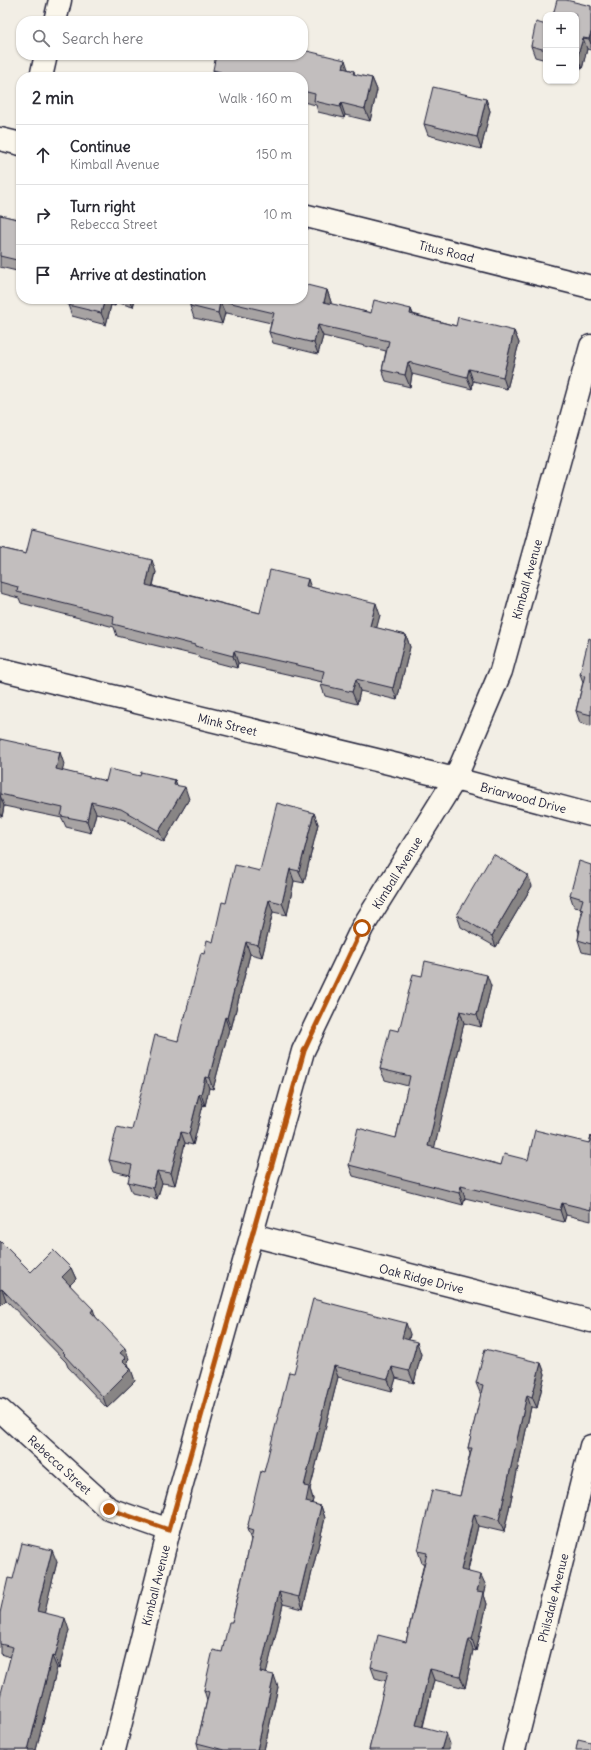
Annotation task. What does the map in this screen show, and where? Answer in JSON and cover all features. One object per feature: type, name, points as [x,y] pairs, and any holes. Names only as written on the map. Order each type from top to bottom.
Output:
[{"type":"street","points":[[56,16],[60,0]]},
{"type":"street","points":[[42,72],[45,60]]},
{"type":"street","points":[[0,139],[16,143]]},
{"type":"street","name":"Titus Road","points":[[308,216],[591,287]]},
{"type":"street","name":"Kimball Avenue","points":[[114,1750],[169,1530],[304,1051],[362,928],[455,779],[501,671],[591,346]]},
{"type":"street","name":"Mink Street","points":[[0,669],[455,779]]},
{"type":"street","name":"Briarwood Drive","points":[[455,779],[591,815]]},
{"type":"street","name":"Oak Ridge Drive","points":[[252,1235],[591,1321]]},
{"type":"street","name":"Rebecca Street","points":[[0,1410],[109,1509],[169,1530]]},
{"type":"street","name":"Philsdale Avenue","points":[[514,1750],[591,1446]]},
{"type":"building","points":[[557,0],[566,0],[591,6],[591,32],[589,39],[583,38],[579,51],[579,12],[554,12]]},
{"type":"building","points":[[536,22],[543,24],[543,49],[531,46]]},
{"type":"building","points":[[308,51],[345,60],[343,68],[354,71],[353,74],[372,78],[365,109],[341,103],[340,107],[314,101],[315,94],[308,92],[308,72],[221,72],[213,70],[215,60],[308,60]]},
{"type":"building","points":[[433,87],[486,99],[477,137],[424,124]]},
{"type":"building","points":[[0,215],[16,219],[16,260],[0,256]]},
{"type":"building","points":[[308,285],[327,290],[324,302],[371,313],[374,300],[411,309],[410,314],[456,326],[458,317],[514,331],[503,377],[469,369],[467,377],[408,362],[405,375],[382,370],[389,341],[318,325],[314,343],[269,332],[274,313],[236,304],[308,304]]},
{"type":"building","points":[[68,304],[104,304],[101,313]]},
{"type":"building","points":[[190,304],[220,304],[218,313],[190,306]]},
{"type":"building","points":[[32,530],[152,560],[146,585],[260,613],[270,570],[308,579],[306,586],[376,603],[370,626],[406,635],[393,688],[356,679],[352,692],[321,685],[324,671],[234,651],[233,656],[113,624],[114,616],[17,592],[18,587],[0,582],[0,548],[26,554]]},
{"type":"building","points":[[589,638],[591,639],[591,715],[576,711],[585,675],[580,674]]},
{"type":"building","points":[[0,739],[60,752],[56,769],[106,781],[109,769],[140,776],[141,772],[175,780],[174,785],[185,787],[159,831],[121,809],[91,802],[87,821],[61,816],[63,808],[0,794]]},
{"type":"building","points":[[277,803],[314,813],[299,871],[290,869],[282,903],[269,900],[258,945],[246,942],[227,1018],[225,1017],[209,1078],[205,1077],[189,1134],[181,1132],[171,1173],[157,1171],[153,1188],[128,1182],[132,1165],[109,1160],[117,1127],[132,1130],[155,1035],[178,1041],[201,953],[204,954],[207,940],[213,942],[222,902],[226,903],[235,865],[260,871]]},
{"type":"building","points":[[493,854],[528,875],[492,936],[457,915]]},
{"type":"building","points":[[579,861],[591,865],[591,944],[578,940],[580,930],[578,930],[583,910],[580,909],[583,899],[570,895]]},
{"type":"building","points":[[425,961],[487,975],[477,1015],[460,1011],[428,1146],[501,1165],[504,1154],[528,1160],[535,1130],[589,1143],[591,1136],[591,1210],[562,1203],[560,1210],[461,1186],[459,1193],[349,1165],[358,1128],[396,1138],[410,1076],[380,1069],[390,1029],[399,1031],[413,974],[422,976]]},
{"type":"building","points":[[0,1241],[31,1272],[53,1250],[71,1268],[62,1277],[93,1309],[91,1312],[125,1348],[120,1353],[126,1358],[123,1361],[131,1369],[103,1397],[64,1355],[65,1354],[2,1289],[0,1290]]},
{"type":"building","points":[[313,1299],[406,1323],[402,1338],[417,1342],[409,1371],[392,1367],[388,1379],[334,1366],[304,1486],[309,1487],[306,1502],[321,1506],[299,1597],[279,1592],[260,1672],[274,1675],[257,1750],[224,1750],[197,1743],[209,1692],[204,1690],[213,1650],[222,1652],[229,1622],[232,1622],[253,1531],[247,1529],[261,1471],[264,1472],[289,1372],[294,1373]]},
{"type":"building","points":[[485,1349],[541,1363],[532,1397],[527,1395],[499,1520],[474,1514],[461,1570],[481,1575],[477,1591],[483,1592],[472,1639],[469,1639],[460,1676],[430,1669],[416,1725],[446,1733],[441,1750],[369,1750],[388,1671],[371,1667],[378,1635],[406,1642],[427,1553],[418,1551],[432,1490],[460,1496],[472,1448],[468,1448],[483,1385],[476,1383]]},
{"type":"building","points":[[22,1543],[52,1550],[37,1611],[65,1618],[55,1657],[52,1656],[28,1750],[0,1750],[0,1697],[13,1647],[0,1644],[0,1613],[8,1578],[13,1579]]},
{"type":"building","points":[[578,1739],[591,1742],[591,1750],[576,1750]]},
{"type":"route","points":[[109,1509],[169,1530],[304,1051],[362,928]]}]
